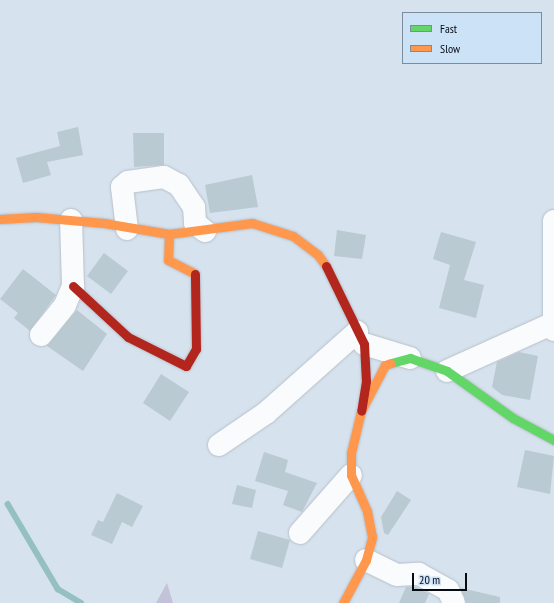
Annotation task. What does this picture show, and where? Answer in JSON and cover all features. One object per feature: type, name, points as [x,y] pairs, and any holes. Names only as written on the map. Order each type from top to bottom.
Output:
[{"type":"street","points":[[127,229],[122,187],[128,182],[164,177],[179,185],[194,207],[195,223],[205,231]]},
{"type":"street","points":[[0,219],[71,220],[169,234],[205,231],[252,223],[293,236],[318,255],[330,272],[360,338],[366,382],[351,453],[351,474],[371,525],[366,560],[346,602]]},
{"type":"street","points":[[41,335],[65,305],[73,286],[71,220]]},
{"type":"street","points":[[554,221],[554,330]]},
{"type":"street","points":[[73,286],[128,337],[186,366],[196,349],[195,273],[168,260],[169,234]]},
{"type":"street","points":[[447,371],[554,323]]},
{"type":"street","points":[[360,338],[447,371],[513,418],[554,440]]},
{"type":"street","points":[[219,445],[266,413],[360,338]]},
{"type":"street","points":[[360,411],[385,365],[410,358]]},
{"type":"street","points":[[300,533],[351,474]]},
{"type":"street","points":[[366,560],[397,575],[420,574],[448,590],[454,603]]},
{"type":"shaded area","points":[[167,583],[173,603],[156,603]]},
{"type":"building","points":[[78,127],[83,155],[47,162],[51,175],[23,183],[16,158],[60,146],[57,132]]},
{"type":"building","points":[[133,133],[164,133],[164,165],[134,167]]},
{"type":"building","points":[[252,175],[258,207],[210,213],[205,185]]},
{"type":"building","points":[[337,230],[366,235],[362,259],[334,256]]},
{"type":"building","points":[[441,232],[476,242],[464,280],[484,285],[476,318],[439,308],[450,265],[433,259]]},
{"type":"building","points":[[104,253],[128,271],[111,294],[87,276]]},
{"type":"building","points":[[23,269],[56,295],[30,331],[14,318],[18,313],[0,299]]},
{"type":"building","points":[[77,310],[107,334],[83,371],[47,346]]},
{"type":"building","points":[[519,352],[538,356],[530,400],[502,395],[492,387],[497,362]]},
{"type":"building","points":[[161,374],[189,392],[170,421],[143,403]]},
{"type":"building","points":[[525,450],[554,456],[550,494],[517,487]]},
{"type":"building","points":[[264,452],[288,460],[285,472],[317,483],[302,512],[283,505],[288,491],[255,481]]},
{"type":"building","points":[[237,485],[256,490],[252,508],[232,504]]},
{"type":"building","points":[[397,491],[411,500],[388,535],[384,533],[381,517]]},
{"type":"building","points":[[117,493],[143,506],[132,527],[122,522],[112,544],[91,535],[98,520],[103,522]]},
{"type":"building","points":[[258,531],[290,540],[282,568],[250,559]]},
{"type":"building","points":[[406,587],[416,587],[429,594],[425,603],[399,603]]},
{"type":"building","points":[[461,588],[500,597],[500,603],[466,603]]},
{"type":"waterway","points":[[8,504],[58,589],[81,603]]},
{"type":"traffic: fast","points":[[391,363],[410,358],[447,371],[513,418],[554,440]]},
{"type":"traffic: slow","points":[[0,219],[36,217],[104,223],[169,234],[252,223],[293,236],[318,255],[326,266]]},
{"type":"traffic: slow","points":[[169,234],[168,260],[195,274]]},
{"type":"traffic: slow","points":[[343,603],[366,560],[372,537],[367,511],[351,475],[351,453],[361,411],[385,365],[391,363]]},
{"type":"traffic: jam","points":[[326,266],[364,344],[366,381],[361,411]]},
{"type":"traffic: jam","points":[[73,286],[128,337],[186,366],[196,349],[195,274]]}]
